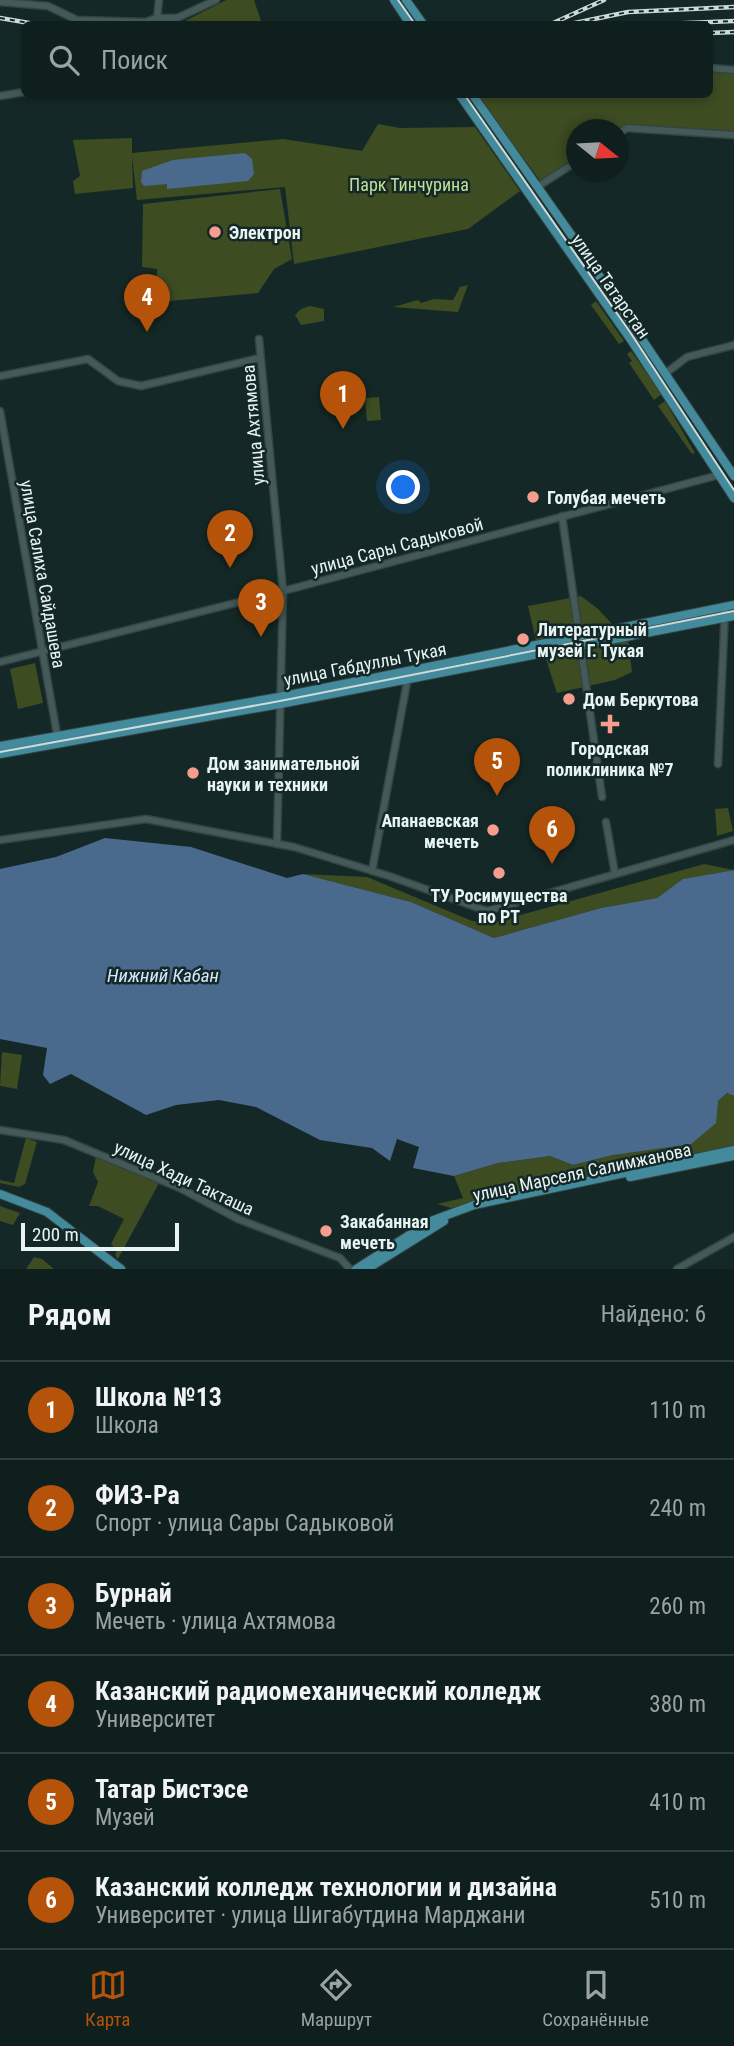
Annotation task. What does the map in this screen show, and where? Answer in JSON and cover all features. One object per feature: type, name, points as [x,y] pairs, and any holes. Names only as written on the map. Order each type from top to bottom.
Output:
[{"type":"main road","points":[[394,0],[408,21]]},
{"type":"main road","points":[[406,0],[422,21]]},
{"type":"main road","name":"улица Татарстан","points":[[461,98],[633,343],[734,498]]},
{"type":"main road","name":"улица Татарстан","points":[[475,98],[733,472]]},
{"type":"main road","points":[[528,194],[537,187]]},
{"type":"main road","points":[[719,475],[733,472]]},
{"type":"main road","name":"улица Габдуллы Тукая","points":[[0,746],[57,739],[280,700],[730,612]]},
{"type":"main road","name":"улица Габдуллы Тукая","points":[[0,754],[57,739]]},
{"type":"main road","points":[[356,1269],[431,1221],[499,1197],[734,1150]]},
{"type":"main road","name":"улица Марселя Салимжанова","points":[[367,1269],[381,1265],[433,1226],[488,1205],[734,1156]]},
{"type":"main road","points":[[0,1194],[47,1212],[121,1269]]},
{"type":"street","points":[[157,18],[159,0]]},
{"type":"street","points":[[148,21],[177,18],[216,0]]},
{"type":"street","points":[[0,2],[48,6],[77,20],[111,21]]},
{"type":"street","points":[[713,68],[734,70]]},
{"type":"street","points":[[0,96],[21,92]]},
{"type":"street","points":[[629,128],[734,135]]},
{"type":"street","points":[[537,187],[566,168]]},
{"type":"street","name":"улица Ахтямова","points":[[258,339],[283,591],[277,844]]},
{"type":"street","points":[[666,373],[687,357],[734,345]]},
{"type":"street","points":[[0,376],[88,359],[118,381],[141,386],[260,358]]},
{"type":"street","name":"улица Салиха Сайдашева","points":[[0,411],[57,739]]},
{"type":"street","name":"улица Сары Садыковой","points":[[0,662],[283,591],[719,475]]},
{"type":"street","points":[[562,516],[602,797]]},
{"type":"street","points":[[718,764],[730,612]]},
{"type":"street","points":[[372,871],[408,675]]},
{"type":"street","points":[[0,840],[146,819],[277,844],[372,871],[487,911],[734,840]]},
{"type":"street","points":[[606,822],[615,874]]},
{"type":"street","name":"улица Хади Такташа","points":[[0,1130],[76,1145],[180,1188],[251,1224],[340,1258],[350,1269]]},
{"type":"street","points":[[677,1269],[734,1237]]},
{"type":"green space","points":[[226,0],[254,0],[261,21],[185,21]]},
{"type":"green space","points":[[713,70],[734,72],[734,133],[629,131],[629,119],[566,119],[566,165],[541,182],[479,98],[713,98]]},
{"type":"green space","name":"Парк Тинчурина","points":[[378,124],[400,128],[475,127],[520,191],[468,229],[294,264],[285,187],[137,200],[132,156],[133,188],[75,194],[73,181],[80,176],[73,140],[132,138],[132,153],[283,139],[362,151]]},
{"type":"green space","name":"Электрон","points":[[280,189],[292,259],[274,269],[258,293],[170,301],[167,296],[156,294],[157,269],[142,267],[143,204]]},
{"type":"green space","points":[[468,285],[458,312],[393,307],[418,300],[421,303],[434,299],[453,300],[460,287]]},
{"type":"green space","points":[[596,301],[624,341],[619,344],[591,305]]},
{"type":"green space","points":[[310,306],[324,309],[324,321],[301,325],[295,315]]},
{"type":"green space","points":[[631,351],[662,394],[654,400],[629,363],[632,361],[627,354]]},
{"type":"green space","points":[[379,397],[381,420],[367,421],[365,398]]},
{"type":"green space","points":[[665,401],[695,453],[692,454],[658,406]]},
{"type":"green space","points":[[581,596],[598,609],[628,641],[632,672],[615,680],[557,693],[540,641],[536,641],[528,606]]},
{"type":"green space","points":[[35,663],[43,703],[18,709],[10,669]]},
{"type":"green space","points":[[728,808],[733,831],[717,836],[715,809]]},
{"type":"green space","points":[[704,864],[734,870],[684,879],[657,898],[601,908],[494,938],[411,902],[303,874],[367,877],[472,921],[488,924]]},
{"type":"green space","points":[[2,1052],[22,1055],[17,1089],[0,1086]]},
{"type":"green space","points":[[727,1093],[734,1096],[734,1148],[572,1179],[451,1208],[437,1204],[463,1198],[454,1176],[498,1163],[550,1156],[573,1165],[613,1155],[718,1101]]},
{"type":"green space","points":[[26,1138],[37,1142],[25,1184],[19,1187],[0,1183],[0,1180],[14,1183]]},
{"type":"green space","points":[[96,1156],[159,1183],[118,1259],[115,1255],[117,1250],[111,1244],[124,1219],[98,1206],[89,1206],[98,1182],[93,1172]]},
{"type":"green space","points":[[0,1206],[20,1213],[13,1225],[0,1221]]},
{"type":"green space","points":[[34,1257],[42,1259],[54,1269],[26,1269]]},
{"type":"water","points":[[245,153],[252,159],[254,174],[248,181],[167,189],[167,184],[144,186],[141,182],[142,171],[173,160]]},
{"type":"water","name":"Нижний Кабан","points":[[105,838],[191,847],[287,878],[303,874],[411,902],[494,938],[601,908],[657,898],[683,879],[734,870],[734,1096],[727,1093],[718,1101],[716,1123],[691,1144],[613,1155],[573,1165],[550,1156],[498,1163],[454,1176],[413,1168],[419,1147],[397,1139],[390,1161],[372,1148],[320,1140],[256,1107],[219,1100],[176,1105],[146,1115],[71,1074],[50,1084],[43,1075],[47,1048],[0,1039],[0,869],[56,857]]},
{"type":"tram line","points":[[398,0],[413,21]]},
{"type":"tram line","points":[[467,98],[630,332],[734,490]]},
{"type":"tram line","points":[[0,752],[280,701],[734,611]]},
{"type":"railway","points":[[558,21],[604,0]]},
{"type":"railway","points":[[584,21],[628,12],[734,7]]},
{"type":"railway","points":[[0,18],[21,22]]},
{"type":"railway","points":[[713,22],[734,21]]},
{"type":"railway","points":[[713,33],[734,32]]},
{"type":"place","name":"Электрон","points":[[215,232]]},
{"type":"place","name":"Казанский радиомеханический колледж","points":[[147,332]]},
{"type":"place","name":"Школа №13","points":[[343,429]]},
{"type":"place","name":"Голубая мечеть","points":[[533,497]]},
{"type":"place","name":"ФИЗ-Ра","points":[[230,568]]},
{"type":"place","name":"Бурнай","points":[[261,637]]},
{"type":"place","name":"Литературный музей Г. Тукая","points":[[523,639]]},
{"type":"place","name":"Дом Беркутова","points":[[569,699]]},
{"type":"place","name":"Городская поликлиника №7","points":[[610,724]]},
{"type":"place","name":"Дом занимательной науки и техники","points":[[193,773]]},
{"type":"place","name":"Татар Бистэсе","points":[[497,796]]},
{"type":"place","name":"Апанаевская мечеть","points":[[493,830]]},
{"type":"place","name":"Казанский колледж технологии и дизайна","points":[[552,864]]},
{"type":"place","name":"ТУ Росимущества по РТ","points":[[499,873]]},
{"type":"place","name":"Закабанная мечеть","points":[[326,1231]]}]
